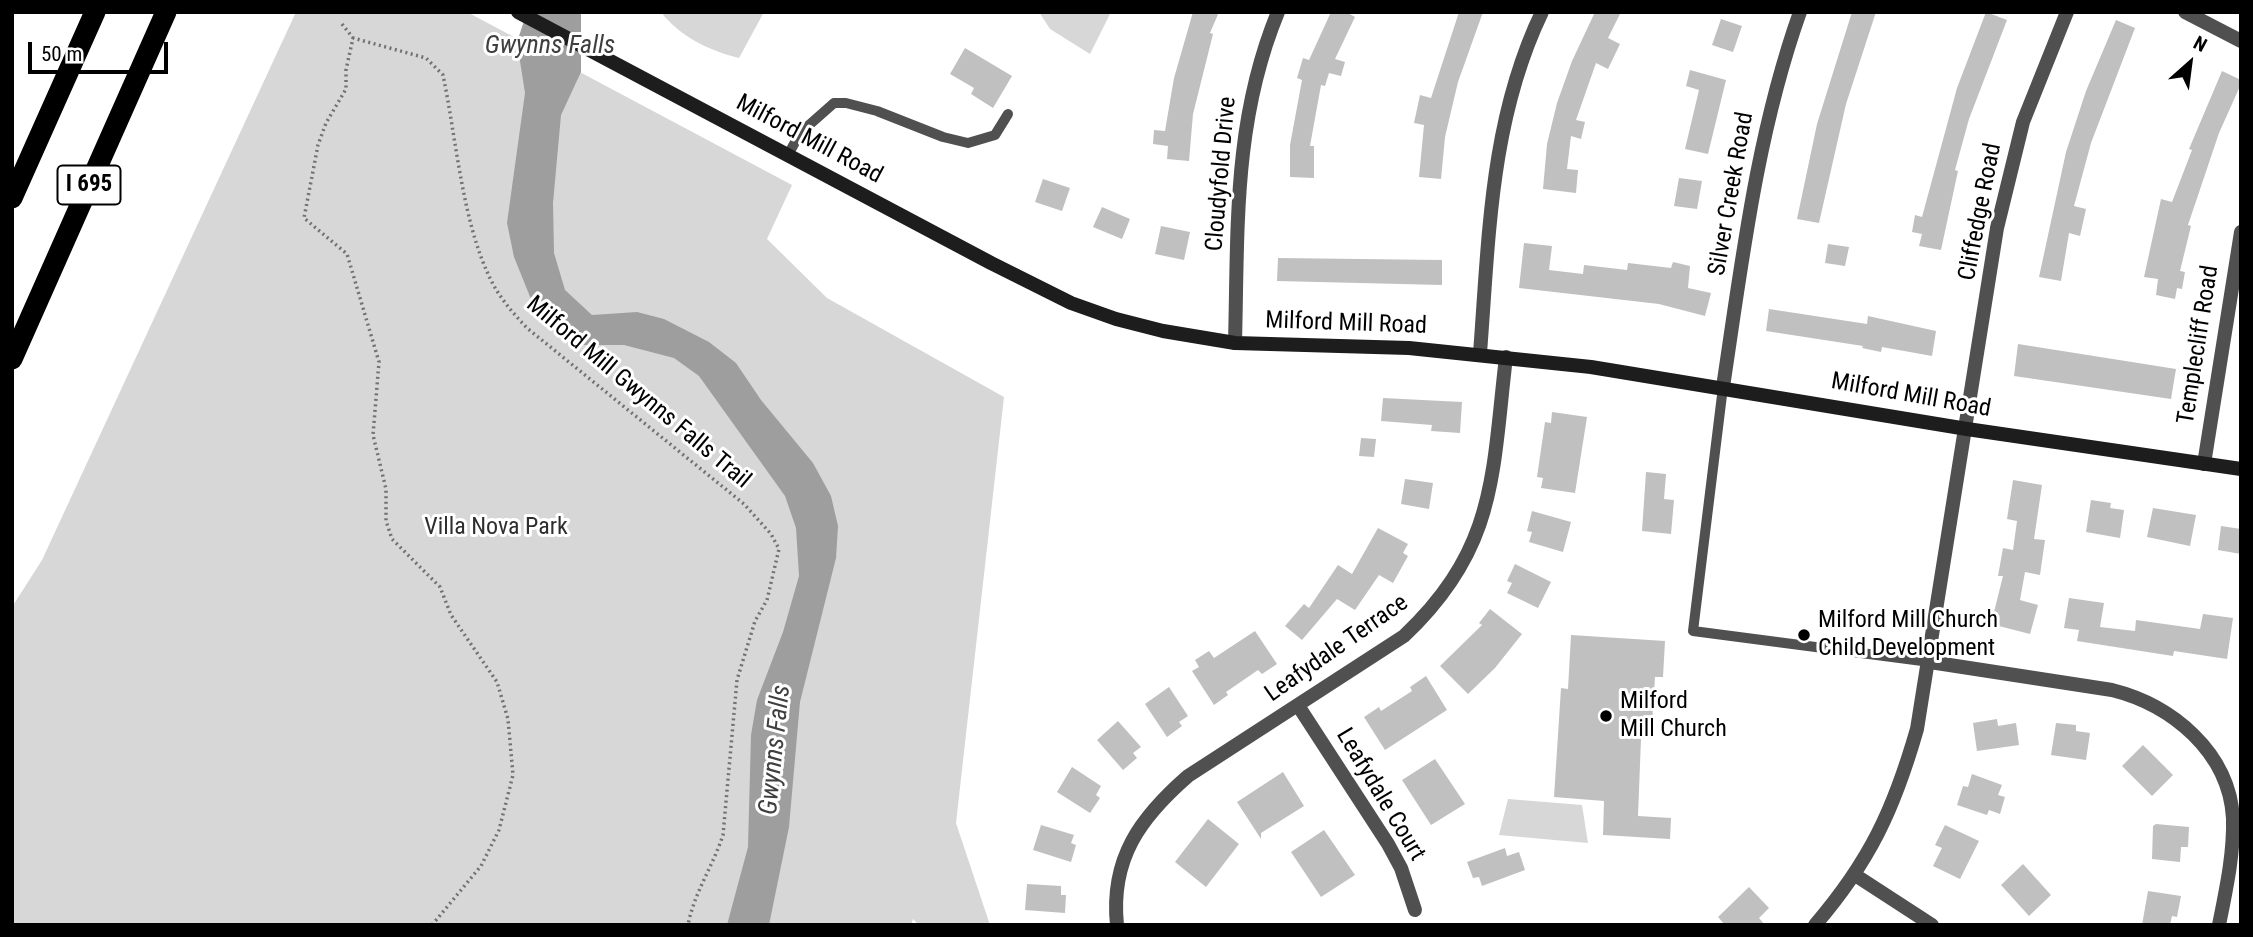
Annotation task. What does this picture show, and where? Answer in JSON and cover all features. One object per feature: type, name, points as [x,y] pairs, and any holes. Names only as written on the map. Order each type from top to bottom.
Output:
[{"type":"highway","name":"I 695","points":[[12,198],[95,12]]},
{"type":"highway","name":"I 695","points":[[12,359],[166,12]]},
{"type":"main road","name":"Milford Mill Road","points":[[518,12],[1071,303],[1163,331],[1235,343],[1409,348],[1506,357],[1723,387],[1967,429],[2241,469]]},
{"type":"street","name":"Cloudyfold Drive","points":[[1235,343],[1243,136],[1257,68],[1278,12]]},
{"type":"street","points":[[1480,354],[1494,175],[1503,120],[1513,86],[1542,12]]},
{"type":"street","name":"Silver Creek Road","points":[[1723,387],[1756,177],[1770,111],[1800,12]]},
{"type":"street","name":"Cliffedge Road","points":[[1815,925],[1855,875],[1883,828],[1902,782],[1917,729],[1930,662],[1997,228],[2008,174],[2027,110],[2067,12]]},
{"type":"street","points":[[2185,12],[2241,41]]},
{"type":"street","name":"Templecliff Road","points":[[2204,464],[2241,232]]},
{"type":"street","name":"Leafydale Terrace","points":[[1117,925],[1118,883],[1125,854],[1138,827],[1157,803],[1188,776],[1404,636],[1430,611],[1468,556],[1481,526],[1491,485],[1506,357]]},
{"type":"street","points":[[1930,662],[2112,690],[2138,696],[2176,718],[2204,747],[2219,768],[2228,792],[2232,842],[2220,925]]},
{"type":"street","name":"Leafydale Court","points":[[1299,706],[1388,844],[1401,868],[1415,910]]},
{"type":"street","points":[[1855,875],[1932,925]]},
{"type":"lane","points":[[788,155],[800,133],[834,103],[846,103],[877,111],[943,137],[968,143],[995,135],[1008,114]]},
{"type":"lane","points":[[1723,387],[1693,631],[1930,662]]},
{"type":"path","points":[[342,24],[353,38],[346,70],[346,89],[326,123],[318,145],[305,201],[304,218],[347,254],[379,362],[374,411],[376,457],[386,489],[386,521],[392,539],[440,587],[451,615],[497,682],[509,719],[513,775],[499,830],[481,866],[432,925]]},
{"type":"path","name":"Milford Mill Gwynns Falls Trail","points":[[353,38],[426,58],[443,75],[480,256],[501,298],[527,328],[744,504],[771,534],[779,549],[767,600],[755,621],[737,680],[723,835],[715,859],[692,903],[688,925]]},
{"type":"green space","name":"Villa Nova Park","points":[[296,12],[467,12],[792,185],[767,239],[827,298],[1004,397],[956,823],[990,925],[919,925],[913,919],[911,925],[12,925],[12,607],[42,560]]},
{"type":"green space","points":[[661,12],[764,12],[739,58],[696,41],[668,21]]},
{"type":"green space","points":[[1039,12],[1111,12],[1090,54],[1050,29]]},
{"type":"green space","points":[[1508,799],[1582,805],[1588,843],[1499,835]]},
{"type":"water","name":"Gwynns Falls","points":[[527,12],[581,12],[581,72],[561,115],[553,203],[554,253],[565,290],[592,315],[637,312],[664,319],[709,342],[736,363],[761,400],[813,463],[831,496],[838,526],[836,558],[800,702],[789,827],[769,925],[727,925],[748,847],[751,735],[757,700],[783,632],[799,576],[796,528],[785,496],[699,376],[674,358],[624,345],[570,345],[539,319],[514,257],[507,223],[525,93],[517,42]]},
{"type":"building","points":[[1193,12],[1219,12],[1210,33],[1213,34],[1193,114],[1189,161],[1167,159],[1168,146],[1153,144],[1154,130],[1165,131],[1174,78]]},
{"type":"building","points":[[1331,12],[1346,12],[1355,17],[1335,59],[1345,62],[1341,76],[1329,73],[1325,86],[1321,85],[1310,146],[1314,146],[1314,178],[1290,177],[1290,145],[1302,80],[1297,78],[1303,58],[1309,60]]},
{"type":"building","points":[[1459,12],[1483,12],[1458,82],[1445,137],[1441,179],[1419,177],[1424,125],[1414,123],[1420,95],[1431,98]]},
{"type":"building","points":[[1595,12],[1621,12],[1608,38],[1620,44],[1608,69],[1596,63],[1576,120],[1585,122],[1581,139],[1571,136],[1567,169],[1578,170],[1576,193],[1543,189],[1547,144],[1557,103],[1572,61]]},
{"type":"building","points":[[1852,12],[1876,12],[1846,104],[1819,223],[1797,219],[1817,124]]},
{"type":"building","points":[[1986,12],[2007,20],[1969,119],[1955,170],[1958,171],[1941,250],[1919,246],[1922,234],[1912,232],[1915,215],[1922,217],[1957,88]]},
{"type":"building","points":[[1721,19],[1742,26],[1733,52],[1712,45]]},
{"type":"building","points":[[2116,20],[2135,28],[2091,143],[2074,206],[2086,209],[2080,236],[2069,233],[2061,281],[2039,277],[2066,152],[2086,91]]},
{"type":"building","points":[[965,48],[1012,76],[993,108],[971,94],[974,88],[950,74]]},
{"type":"building","points":[[1690,70],[1726,80],[1708,154],[1685,149],[1699,90],[1686,86]]},
{"type":"building","points":[[2222,71],[2241,80],[2241,84],[2219,133],[2188,225],[2191,226],[2180,271],[2185,272],[2182,289],[2177,288],[2175,299],[2156,295],[2158,279],[2144,277],[2161,199],[2172,202],[2192,150],[2189,149]]},
{"type":"building","points":[[1679,178],[1702,181],[1697,209],[1674,206]]},
{"type":"building","points":[[1043,179],[1070,188],[1062,211],[1035,202]]},
{"type":"building","points":[[1102,207],[1130,219],[1122,239],[1093,227]]},
{"type":"building","points":[[1161,226],[1190,232],[1184,260],[1155,254]]},
{"type":"building","points":[[1524,243],[1552,246],[1549,270],[1583,274],[1584,265],[1627,270],[1628,263],[1671,268],[1673,262],[1690,266],[1688,288],[1711,293],[1705,316],[1659,304],[1519,288]]},
{"type":"building","points":[[1828,244],[1849,247],[1845,266],[1825,263]]},
{"type":"building","points":[[1278,258],[1442,260],[1442,285],[1277,281]]},
{"type":"building","points":[[1769,309],[1867,324],[1868,316],[1936,331],[1932,356],[1882,347],[1881,352],[1862,348],[1863,346],[1766,331]]},
{"type":"building","points":[[2018,344],[2176,369],[2171,399],[2014,376]]},
{"type":"building","points":[[1383,398],[1462,402],[1460,433],[1431,431],[1432,425],[1381,421]]},
{"type":"building","points":[[1552,412],[1587,417],[1575,493],[1541,488],[1543,478],[1537,477],[1545,422],[1551,423]]},
{"type":"building","points":[[1361,438],[1376,439],[1374,457],[1359,456]]},
{"type":"building","points":[[1646,472],[1666,474],[1664,499],[1674,500],[1671,534],[1642,531]]},
{"type":"building","points":[[1405,479],[1433,483],[1429,509],[1401,504]]},
{"type":"building","points":[[2013,480],[2042,485],[2034,539],[2045,540],[2040,575],[2025,572],[2020,600],[2038,605],[2030,634],[1991,624],[2003,576],[1998,576],[2003,548],[2013,550],[2017,521],[2007,519]]},
{"type":"building","points":[[2091,500],[2111,503],[2110,508],[2124,510],[2120,538],[2086,532]]},
{"type":"building","points":[[2153,508],[2196,515],[2190,546],[2147,537]]},
{"type":"building","points":[[1532,511],[1571,522],[1563,552],[1529,542],[1532,532],[1527,531]]},
{"type":"building","points":[[2221,526],[2241,529],[2241,554],[2218,550]]},
{"type":"building","points":[[1378,528],[1408,544],[1403,553],[1408,556],[1393,583],[1379,575],[1355,610],[1337,599],[1302,640],[1285,626],[1304,604],[1309,608],[1338,565],[1352,574]]},
{"type":"building","points":[[1515,564],[1551,582],[1538,608],[1507,593],[1512,583],[1507,581]]},
{"type":"building","points":[[2069,598],[2104,603],[2100,627],[2135,631],[2136,620],[2200,629],[2203,614],[2233,618],[2227,659],[2174,651],[2173,656],[2077,641],[2079,630],[2064,628]]},
{"type":"building","points":[[1490,609],[1522,634],[1495,668],[1468,694],[1440,666],[1482,625],[1479,623]]},
{"type":"building","points":[[1255,631],[1277,664],[1262,674],[1258,670],[1226,692],[1228,695],[1214,705],[1192,671],[1199,667],[1195,660],[1209,651],[1214,658]]},
{"type":"building","name":"Milford Mill Church","points":[[1571,635],[1665,641],[1663,677],[1655,677],[1651,739],[1641,739],[1638,816],[1671,818],[1670,839],[1603,835],[1604,801],[1554,797],[1561,688],[1568,689]]},
{"type":"building","points":[[1426,676],[1447,710],[1385,750],[1364,717],[1379,707],[1381,711],[1412,691],[1410,687]]},
{"type":"building","points":[[1169,687],[1188,716],[1179,722],[1182,726],[1167,737],[1145,704]]},
{"type":"building","points":[[1997,719],[1998,726],[2016,723],[2019,745],[1977,751],[1973,723]]},
{"type":"building","points":[[1118,721],[1141,747],[1133,753],[1137,758],[1123,770],[1097,740]]},
{"type":"building","points":[[2056,723],[2076,725],[2076,731],[2090,733],[2086,760],[2051,755]]},
{"type":"building","points":[[2143,745],[2173,775],[2152,796],[2122,766]]},
{"type":"building","points":[[1435,759],[1465,804],[1431,825],[1402,780]]},
{"type":"building","points":[[1072,767],[1101,786],[1096,795],[1100,798],[1090,813],[1057,792]]},
{"type":"building","points":[[1283,772],[1304,806],[1261,833],[1261,839],[1237,802]]},
{"type":"building","points":[[1972,774],[2002,785],[1998,795],[2005,797],[2000,814],[1989,810],[1987,815],[1957,805],[1963,786],[1968,787]]},
{"type":"building","points":[[1208,819],[1239,844],[1206,887],[1175,862]]},
{"type":"building","points":[[1041,825],[1074,835],[1071,843],[1076,845],[1071,862],[1033,850]]},
{"type":"building","points":[[1945,825],[1979,841],[1960,879],[1933,866],[1942,848],[1935,845]]},
{"type":"building","points":[[2153,826],[2189,827],[2188,847],[2181,847],[2180,862],[2152,859]]},
{"type":"building","points":[[1324,830],[1355,875],[1321,897],[1291,852]]},
{"type":"building","points":[[1505,848],[1507,856],[1519,852],[1525,870],[1482,886],[1479,877],[1473,878],[1467,862]]},
{"type":"building","points":[[2023,864],[2051,895],[2029,916],[2001,885]]},
{"type":"building","points":[[1027,884],[1061,886],[1061,895],[1066,895],[1065,913],[1025,910]]},
{"type":"building","points":[[1749,887],[1769,908],[1759,918],[1765,925],[1725,925],[1718,917]]},
{"type":"building","points":[[2148,891],[2181,896],[2177,917],[2172,916],[2170,925],[2142,925]]},
{"type":"place","name":"Milford Mill Church Child Development","points":[[1804,635]]},
{"type":"place","name":"Milford Mill Church","points":[[1606,716]]}]
